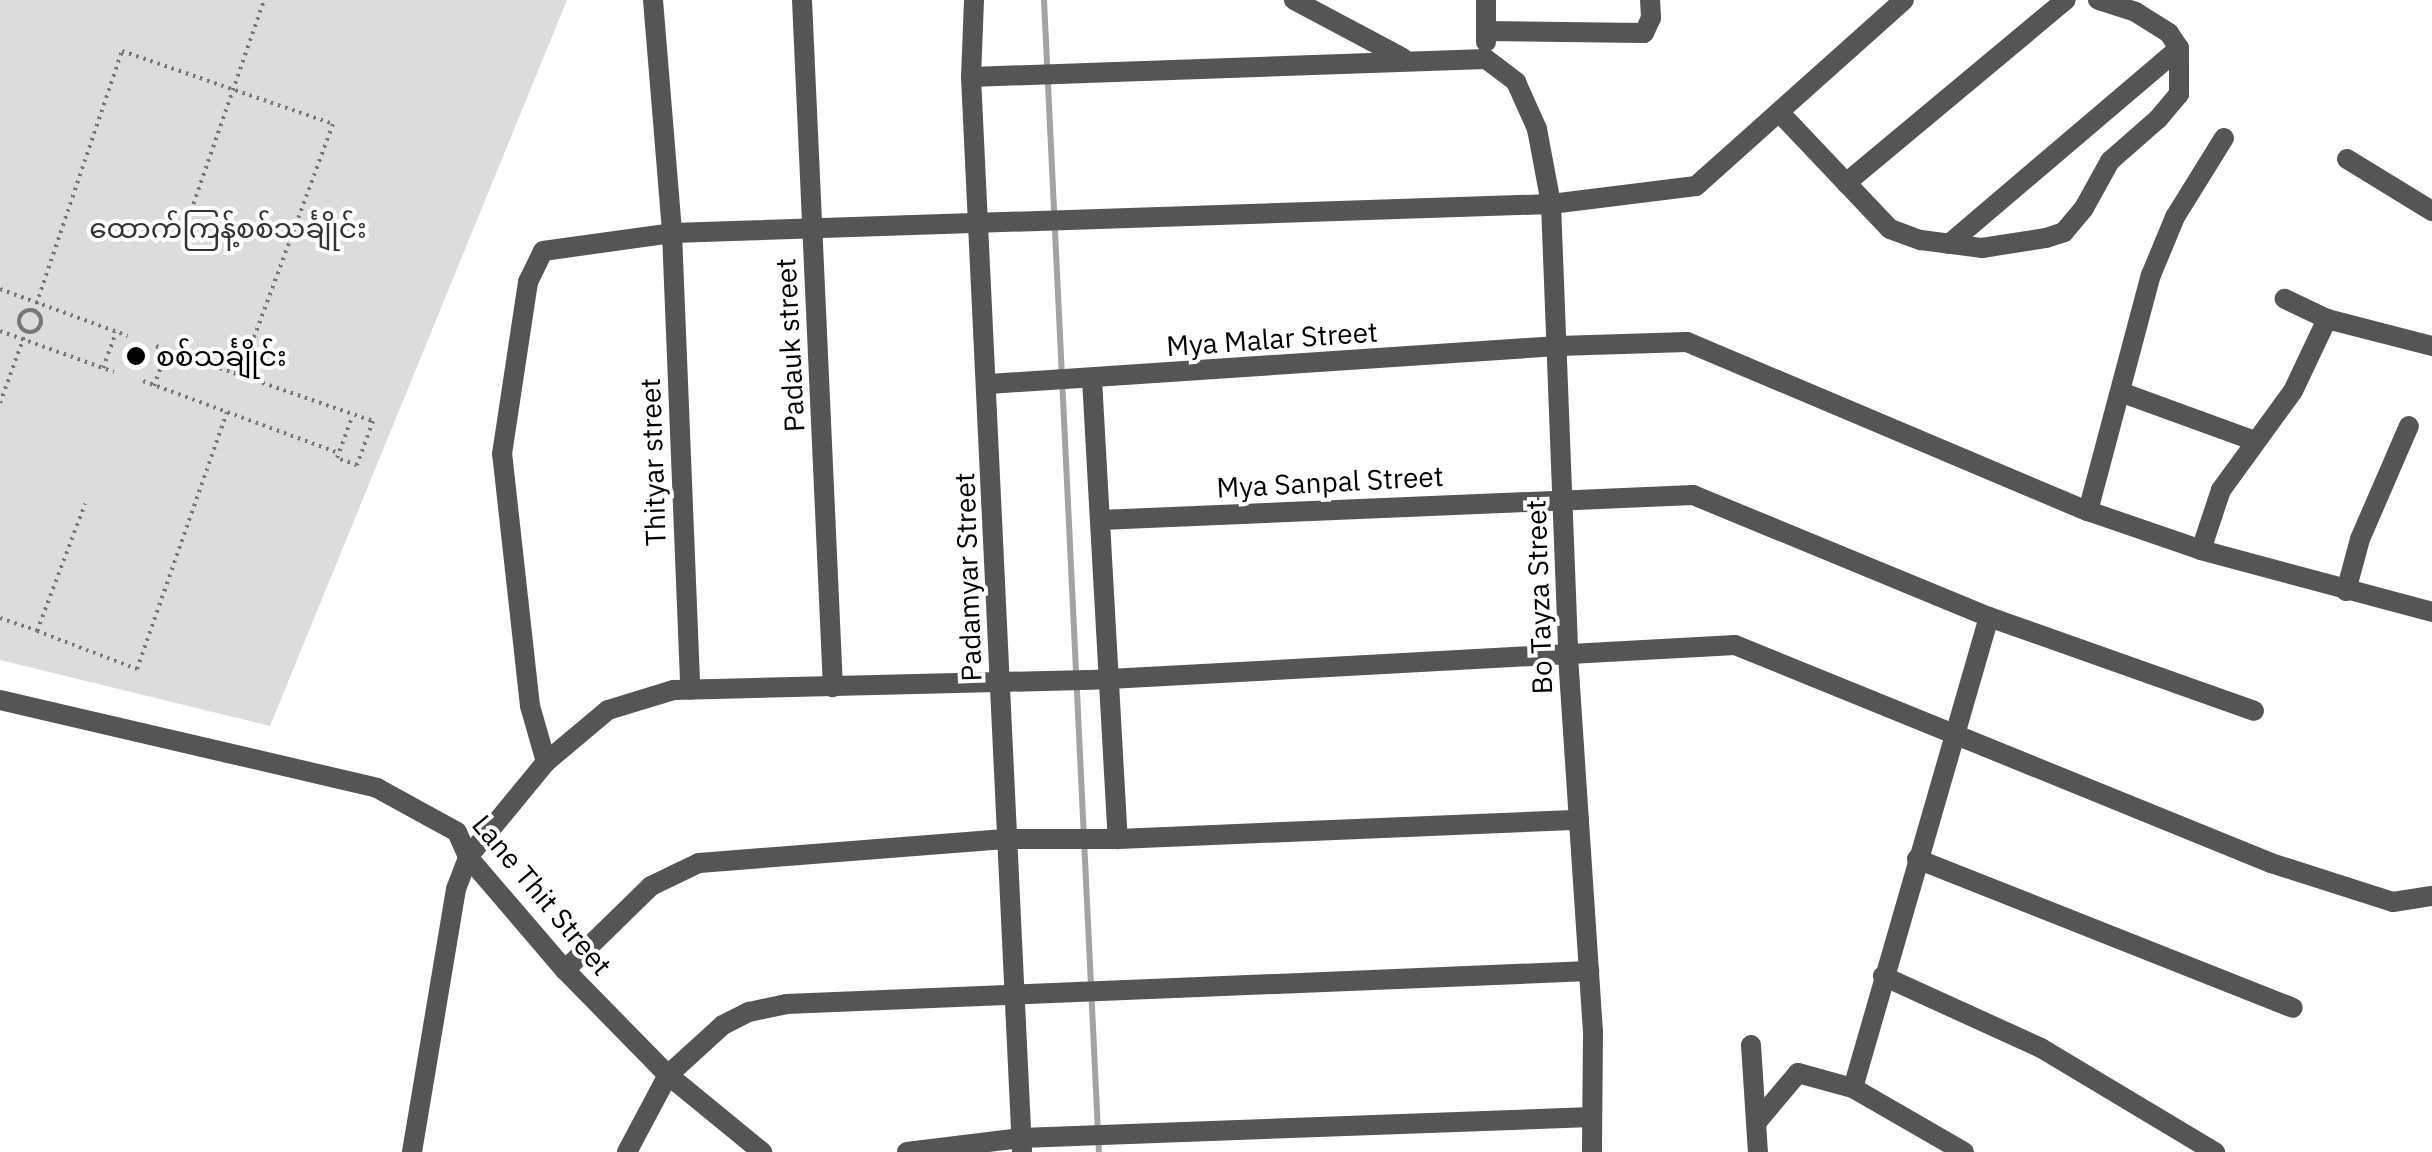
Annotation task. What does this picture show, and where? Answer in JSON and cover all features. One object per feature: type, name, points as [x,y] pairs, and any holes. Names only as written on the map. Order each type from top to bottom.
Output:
[{"type":"street","name":"Thityar street","points":[[653,0],[672,233],[690,690]]},
{"type":"street","name":"Padauk street","points":[[802,0],[833,687]]},
{"type":"street","name":"Padamyar Street","points":[[974,0],[971,76],[989,384],[1005,839],[1017,991],[1022,1145]]},
{"type":"street","points":[[1294,0],[1326,8],[1407,60]]},
{"type":"street","points":[[971,76],[1486,59],[1486,0]]},
{"type":"street","points":[[1486,31],[1644,33],[1650,18],[1650,0]]},
{"type":"street","points":[[546,762],[530,706],[502,454],[528,282],[543,250],[672,233],[1551,204],[1696,186],[1904,0]]},
{"type":"street","points":[[1846,183],[2066,0]]},
{"type":"street","points":[[1779,112],[1890,228],[1949,244],[1982,248],[2064,232],[2084,208],[2110,161],[2178,94],[2178,48],[2169,32],[2136,12],[2098,0]]},
{"type":"street","points":[[1949,244],[2178,48]]},
{"type":"street","name":"Bo Tayza Street","points":[[1486,59],[1516,82],[1537,129],[1551,204],[1568,656],[1589,971],[1592,1152]]},
{"type":"street","points":[[2088,511],[2123,393],[2150,276],[2175,217],[2224,138]]},
{"type":"street","points":[[2347,159],[2432,211]]},
{"type":"street","points":[[2285,299],[2327,320],[2432,346]]},
{"type":"street","points":[[2201,550],[2221,490],[2293,391],[2327,320]]},
{"type":"street","name":"Mya Malar Street","points":[[989,384],[1558,346],[1688,342],[2088,511],[2201,550],[2432,612]]},
{"type":"street","points":[[1092,378],[1118,839]]},
{"type":"street","points":[[2123,393],[2256,440]]},
{"type":"street","points":[[2346,591],[2360,540],[2409,426]]},
{"type":"street","name":"Mya Sanpal Street","points":[[1100,520],[1693,496],[1989,617],[2254,712]]},
{"type":"street","points":[[1853,1088],[1882,976],[1989,617]]},
{"type":"street","points":[[412,1152],[456,889],[468,857],[546,762],[608,710],[690,690],[1109,679],[1735,645],[2271,862],[2393,902],[2432,896]]},
{"type":"street","name":"Lane Thit Street","points":[[0,700],[377,788],[457,832],[468,857],[565,970],[668,1075],[762,1152]]},
{"type":"street","points":[[565,970],[650,886],[700,863],[1005,839],[1118,839],[1580,820]]},
{"type":"street","points":[[1918,859],[2293,1008]]},
{"type":"street","points":[[627,1152],[668,1075],[724,1025],[749,1012],[786,1004],[1017,991],[1589,971]]},
{"type":"street","points":[[1882,976],[2041,1048],[2215,1152]]},
{"type":"street","points":[[1751,1044],[1758,1152]]},
{"type":"street","points":[[1756,1123],[1798,1073],[1853,1088],[1964,1152]]},
{"type":"street","points":[[907,1152],[1592,1117]]},
{"type":"path","points":[[191,211],[264,0]]},
{"type":"path","points":[[26,331],[40,325],[34,311],[122,51],[333,124],[240,376]]},
{"type":"path","points":[[0,289],[128,336]]},
{"type":"path","points":[[0,403],[26,331],[20,317],[34,311]]},
{"type":"path","points":[[0,330],[114,372]]},
{"type":"path","points":[[103,368],[116,332]]},
{"type":"path","points":[[156,346],[352,417]]},
{"type":"path","points":[[154,386],[167,350]]},
{"type":"path","points":[[143,381],[339,453]]},
{"type":"path","points":[[0,618],[137,670],[227,412]]},
{"type":"path","points":[[353,414],[373,421],[357,465],[337,458],[352,417],[353,414]]},
{"type":"path","points":[[37,631],[85,504]]},
{"type":"green space","name":"ထောက်ကြန့်စစ်သင်္ချိုင်း","points":[[0,0],[567,0],[270,726],[0,660]]},
{"type":"waterway","points":[[1044,0],[1099,1152]]},
{"type":"place","name":"စစ်သင်္ချိုင်း","points":[[136,356]]}]
